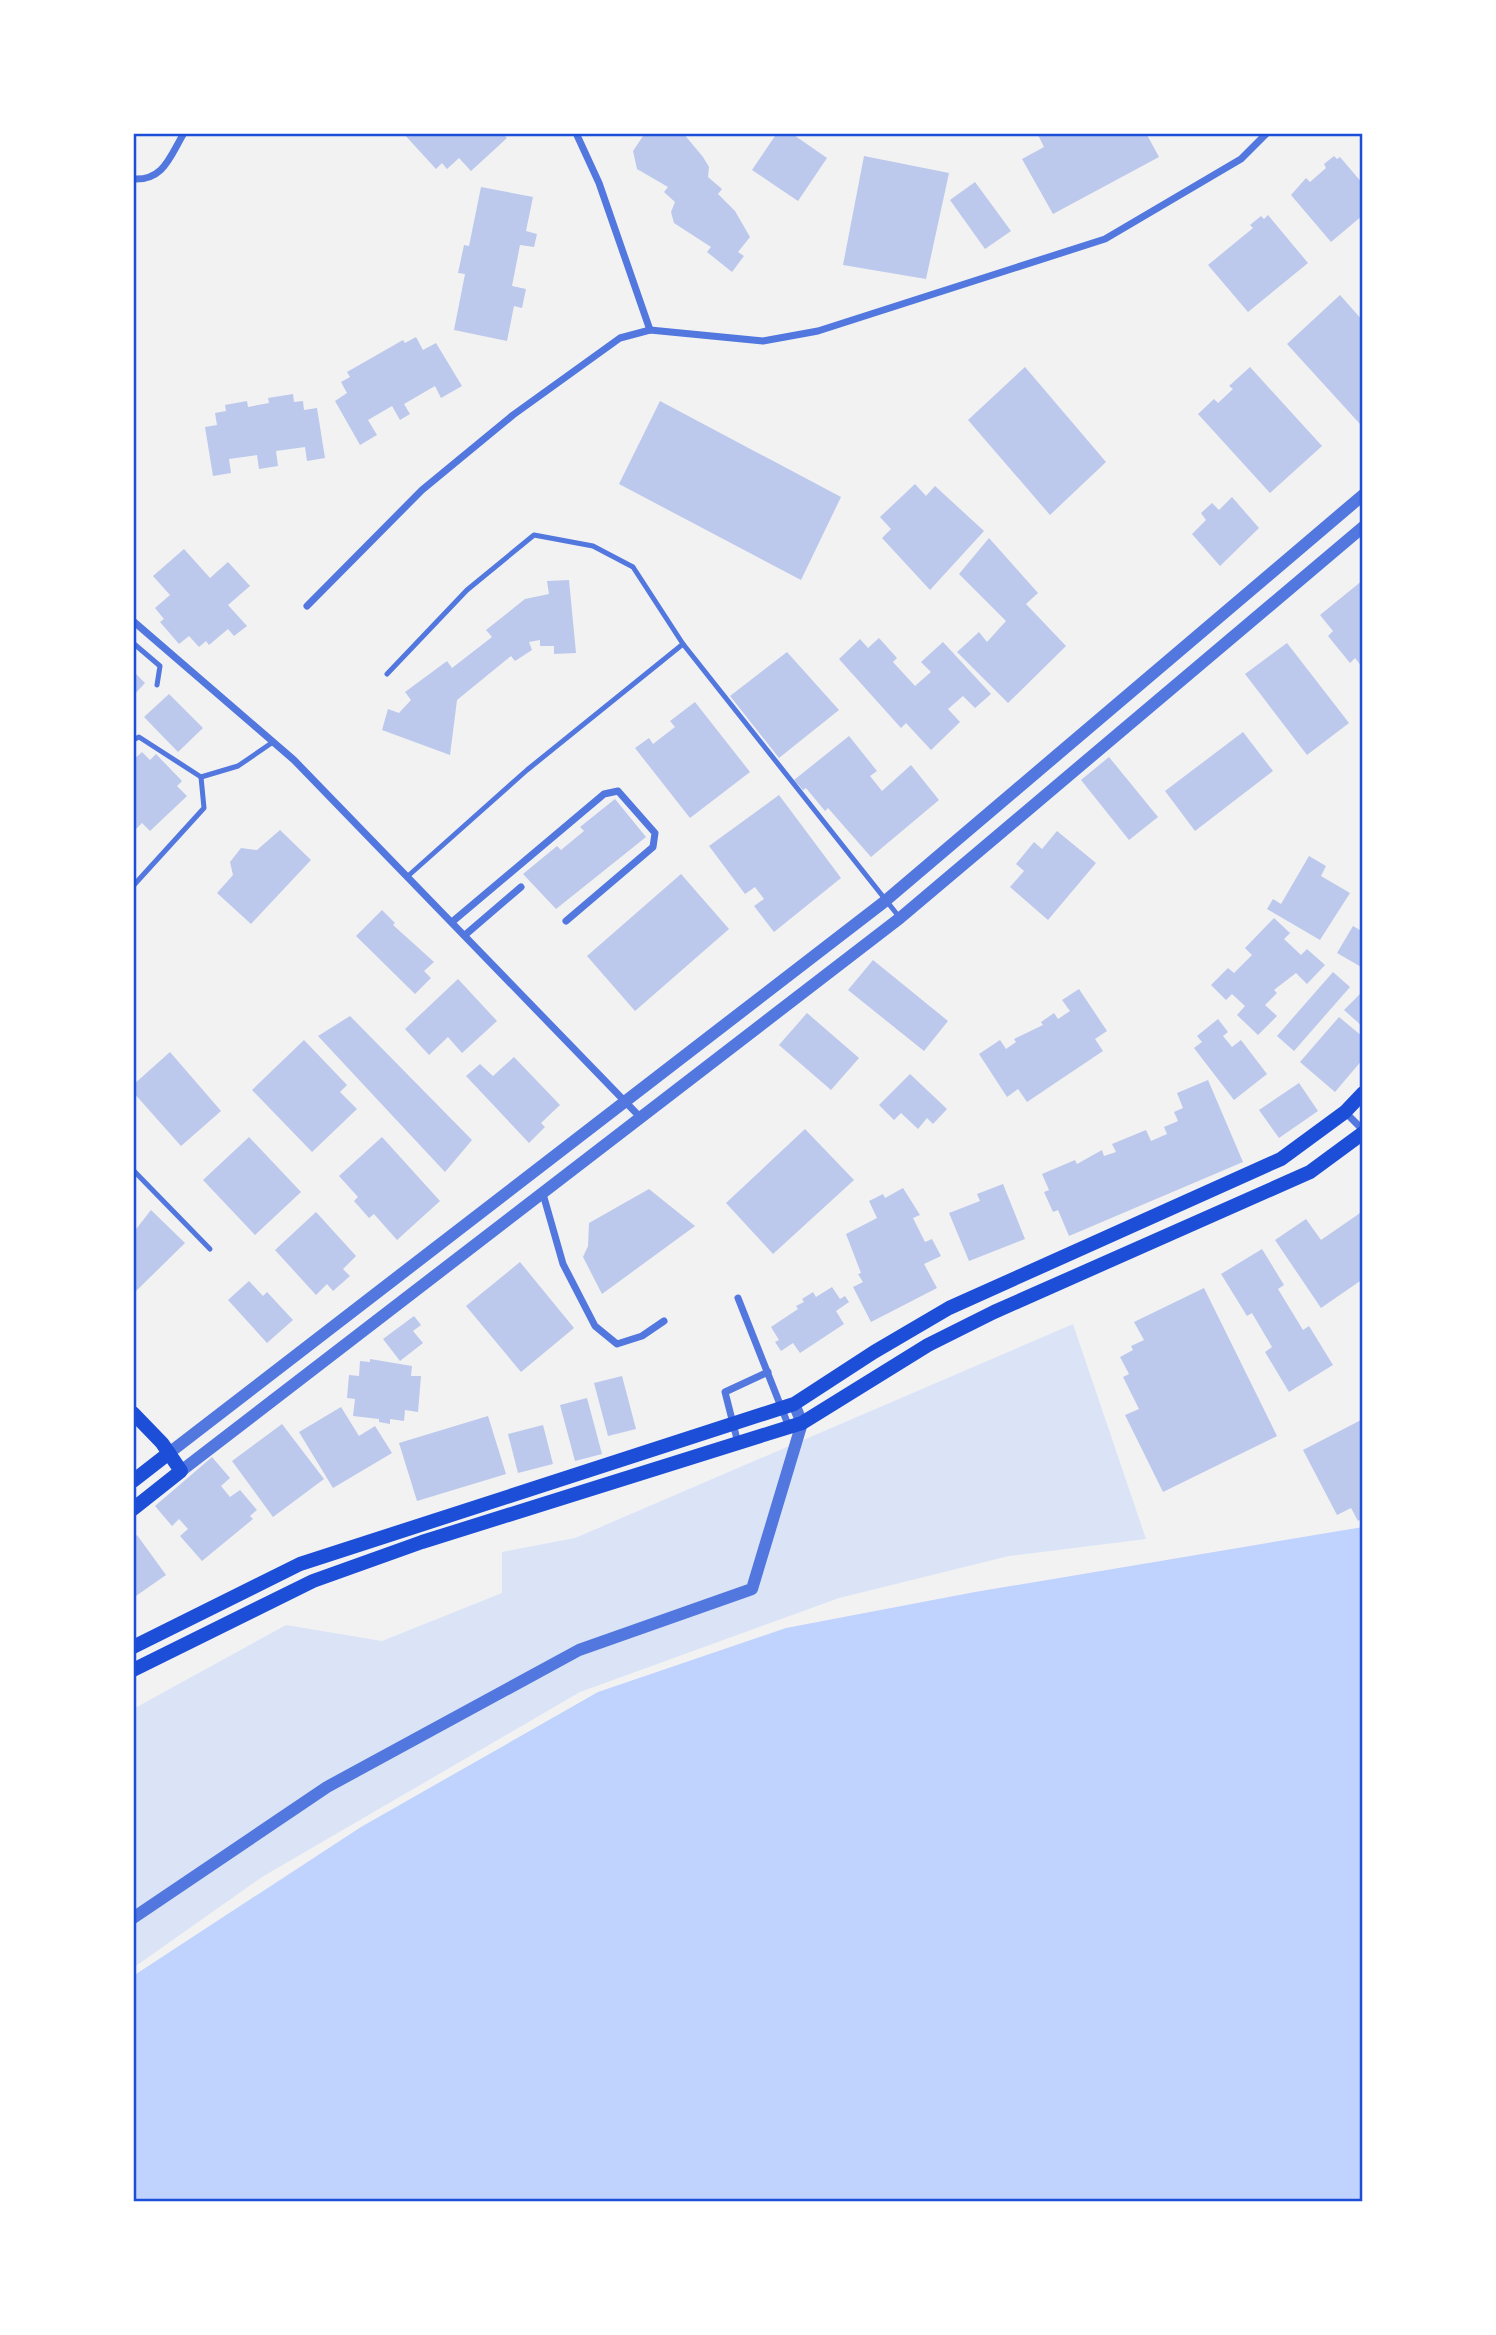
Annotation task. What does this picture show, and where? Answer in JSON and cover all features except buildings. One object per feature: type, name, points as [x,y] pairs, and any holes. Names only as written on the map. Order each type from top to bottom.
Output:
[{"type":"main road","points":[[133,1647],[300,1564],[789,1406],[949,1308],[1281,1158],[1345,1112],[1363,1093]]},
{"type":"main road","points":[[133,1670],[313,1581],[422,1542],[796,1425],[928,1345],[995,1312],[1310,1172],[1363,1132]]},
{"type":"main road","points":[[133,1413],[169,1453],[181,1471],[133,1509]]},
{"type":"main road","points":[[133,1481],[169,1453]]},
{"type":"street","points":[[133,179],[149,180],[157,174],[184,133]]},
{"type":"street","points":[[576,133],[598,183],[650,330]]},
{"type":"street","points":[[307,606],[422,490],[513,415],[620,338],[650,330],[763,341],[818,331],[1105,239],[1241,159],[1268,133]]},
{"type":"street","points":[[169,1453],[884,902],[1363,495]]},
{"type":"street","points":[[181,1471],[900,918],[1363,527]]},
{"type":"street","points":[[133,621],[294,760],[642,1118]]},
{"type":"street","points":[[452,922],[604,794],[618,791],[655,833],[656,841],[653,847],[566,921]]},
{"type":"street","points":[[465,936],[521,887]]},
{"type":"street","points":[[1345,1112],[1363,1132]]},
{"type":"street","points":[[542,1194],[563,1264],[595,1326],[617,1345],[642,1336],[664,1321]]},
{"type":"street","points":[[133,1917],[327,1787],[579,1650],[752,1589],[796,1425],[789,1406],[768,1372],[738,1298]]},
{"type":"street","points":[[738,1443],[725,1392],[768,1372]]},
{"type":"lane","points":[[387,674],[467,590],[534,536],[593,546],[633,567],[683,644],[884,902],[900,918]]},
{"type":"lane","points":[[133,643],[160,666],[156,685]]},
{"type":"lane","points":[[408,876],[527,770],[683,644]]},
{"type":"lane","points":[[133,740],[139,737],[201,777],[237,766],[273,742]]},
{"type":"lane","points":[[133,886],[204,808],[201,777]]},
{"type":"lane","points":[[133,1170],[210,1249]]},
{"type":"shaded area","points":[[1073,1324],[1146,1539],[1009,1556],[839,1598],[580,1692],[262,1877],[133,1968],[135,1708],[286,1625],[382,1641],[502,1593],[502,1552],[575,1538]]},
{"type":"water","points":[[1363,1527],[1363,2202],[133,2202],[133,1976],[361,1827],[598,1692],[786,1628],[975,1592]]}]
